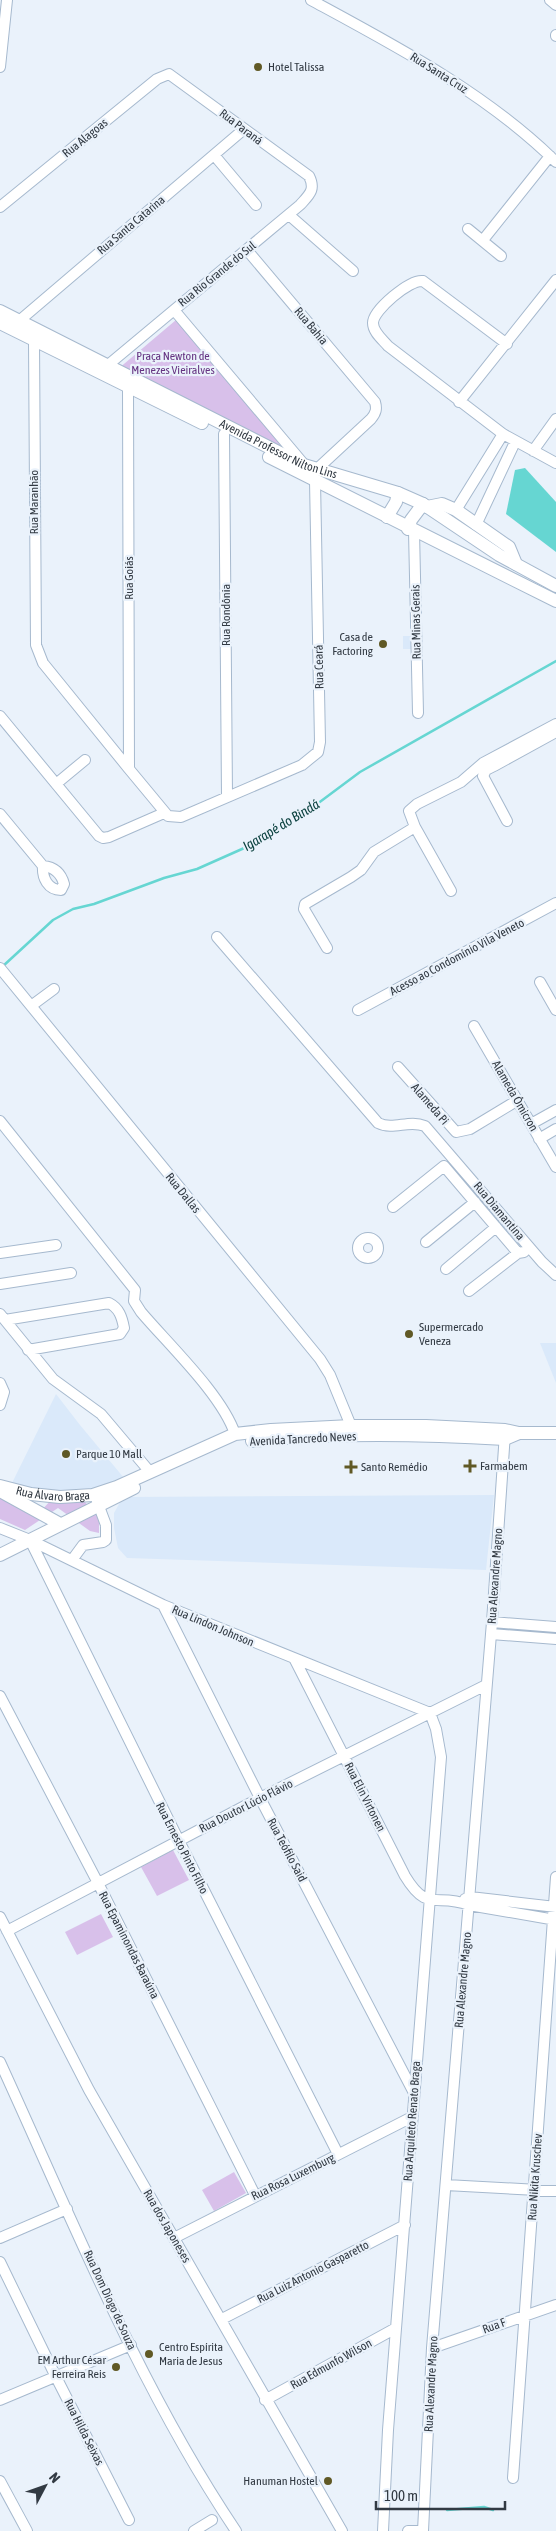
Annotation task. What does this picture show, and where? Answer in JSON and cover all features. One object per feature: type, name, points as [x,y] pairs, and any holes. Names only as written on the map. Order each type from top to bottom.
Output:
[{"type":"main road","name":"Avenida Professor Nilton Lins","points":[[0,311],[312,472],[411,530],[556,601]]},
{"type":"main road","name":"Avenida Professor Nilton Lins","points":[[0,323],[224,434],[312,472],[398,493],[425,505],[516,564],[556,586]]},
{"type":"main road","points":[[387,517],[396,502],[398,493]]},
{"type":"main road","points":[[411,530],[411,520],[425,505],[442,504],[456,510],[508,547],[516,564]]},
{"type":"main road","name":"Avenida Tancredo Neves","points":[[0,1555],[60,1524],[117,1487],[235,1434],[351,1426],[505,1434]]},
{"type":"main road","name":"Avenida Tancredo Neves","points":[[96,1500],[237,1442],[280,1438],[556,1433]]},
{"type":"main road","name":"Rua Álvaro Braga","points":[[0,1486],[31,1494],[96,1500]]},
{"type":"main road","points":[[0,1491],[60,1524]]},
{"type":"street","points":[[0,67],[8,0]]},
{"type":"street","name":"Rua Santa Cruz","points":[[311,0],[378,36],[459,85],[506,118],[553,159]]},
{"type":"street","points":[[550,0],[556,5]]},
{"type":"street","name":"Rua Alagoas","points":[[0,207],[157,79],[163,75],[173,75]]},
{"type":"street","name":"Rua Paraná","points":[[173,75],[243,130],[310,176]]},
{"type":"street","name":"Rua Santa Catarina","points":[[20,321],[243,130]]},
{"type":"street","points":[[214,155],[256,205]]},
{"type":"street","points":[[483,240],[553,159]]},
{"type":"street","name":"Rua Rio Grande do Sul","points":[[108,366],[289,215],[312,192],[314,186],[310,176]]},
{"type":"street","points":[[289,215],[353,271]]},
{"type":"street","points":[[468,229],[501,256]]},
{"type":"street","name":"Rua Bahia","points":[[247,250],[374,402],[375,413],[312,472]]},
{"type":"street","points":[[459,402],[556,280]]},
{"type":"street","points":[[507,344],[423,281],[412,282],[384,304],[374,317],[373,325],[375,332],[388,346],[503,434],[556,463]]},
{"type":"street","points":[[174,310],[312,472]]},
{"type":"street","name":"Rua Maranhão","points":[[34,341],[34,634],[43,662],[129,769]]},
{"type":"street","name":"Rua Goiás","points":[[128,387],[129,769]]},
{"type":"street","points":[[533,451],[556,419]]},
{"type":"street","name":"Rua Rondônia","points":[[224,434],[227,796]]},
{"type":"street","points":[[456,510],[503,434]]},
{"type":"street","points":[[476,525],[516,442]]},
{"type":"street","name":"Rua Ceará","points":[[227,796],[302,765],[318,752],[320,742],[312,472]]},
{"type":"street","points":[[481,472],[486,480],[490,495]]},
{"type":"street","name":"Rua Minas Gerais","points":[[411,530],[418,713]]},
{"type":"street","points":[[0,716],[103,838],[164,813]]},
{"type":"street","points":[[451,891],[415,827],[409,811],[417,804],[461,782],[483,763],[556,724]]},
{"type":"street","points":[[507,821],[483,776],[494,766],[556,732]]},
{"type":"street","points":[[56,784],[85,760]]},
{"type":"street","points":[[129,769],[168,816],[181,817],[227,796]]},
{"type":"street","points":[[0,814],[43,866]]},
{"type":"street","points":[[328,948],[304,909],[305,904],[361,870],[374,852],[415,827]]},
{"type":"street","name":"Acesso ao Condomínio Vila Veneto","points":[[358,1010],[556,903]]},
{"type":"street","name":"Rua Diamantina","points":[[217,937],[378,1123],[391,1128],[418,1124],[425,1126],[531,1249],[556,1275]]},
{"type":"street","name":"Rua Dallas","points":[[2,970],[320,1359],[330,1376],[351,1426]]},
{"type":"street","points":[[540,982],[556,1010]]},
{"type":"street","points":[[31,1006],[54,988]]},
{"type":"street","name":"Alameda Ômicron","points":[[474,1026],[556,1167]]},
{"type":"street","name":"Alameda Pi","points":[[398,1067],[456,1132],[470,1129],[518,1100]]},
{"type":"street","points":[[531,1124],[556,1110]]},
{"type":"street","points":[[0,1121],[135,1290],[134,1301],[141,1312],[196,1375],[226,1414],[235,1434]]},
{"type":"street","points":[[539,1139],[556,1129]]},
{"type":"street","points":[[393,1207],[444,1166],[518,1252],[521,1254],[531,1249]]},
{"type":"street","points":[[426,1242],[475,1202]]},
{"type":"street","points":[[446,1269],[496,1227]]},
{"type":"street","points":[[0,1253],[56,1245]]},
{"type":"street","points":[[469,1291],[518,1252]]},
{"type":"street","points":[[0,1284],[71,1273]]},
{"type":"street","points":[[28,1350],[120,1334],[124,1328],[122,1318],[114,1306],[109,1303],[3,1317],[28,1350],[53,1379],[101,1414],[150,1472]]},
{"type":"street","points":[[0,1383],[4,1392],[0,1405]]},
{"type":"street","name":"Rua Alexandre Magno","points":[[408,2531],[423,2531],[432,2348],[470,1901],[505,1434]]},
{"type":"street","points":[[72,1560],[84,1546],[106,1540],[106,1525],[96,1500]]},
{"type":"street","name":"Rua Lindon Johnson","points":[[0,1528],[30,1540],[163,1605],[430,1714]]},
{"type":"street","name":"Rua Ernesto Pinto Filho","points":[[30,1540],[179,1841],[338,2154]]},
{"type":"street","name":"Rua Teófilo Said","points":[[163,1605],[260,1798],[414,2094]]},
{"type":"street","points":[[492,1622],[556,1627]]},
{"type":"street","points":[[491,1634],[556,1639]]},
{"type":"street","name":"Rua Elin Virtonen","points":[[295,1660],[405,1876],[418,1894],[428,1900]]},
{"type":"street","name":"Rua Doutor Lúcio Flávio","points":[[7,1931],[260,1798],[345,1758],[486,1685]]},
{"type":"street","name":"Rua Epaminondas Baraúna","points":[[0,1696],[98,1883],[255,2195]]},
{"type":"street","name":"Rua Arquiteto Renato Braga","points":[[383,2531],[428,1900],[441,1757],[436,1729],[430,1714]]},
{"type":"street","name":"Rua Nikita Kruschev","points":[[513,2478],[556,1877]]},
{"type":"street","points":[[428,1900],[555,1907]]},
{"type":"street","points":[[470,1901],[554,1920]]},
{"type":"street","name":"Rua dos Japoneses","points":[[0,1917],[89,2090],[222,2319],[265,2400],[342,2531]]},
{"type":"street","name":"Rua Dom Diogo de Souza","points":[[0,2062],[67,2209],[172,2427],[236,2531]]},
{"type":"street","name":"Rua Rosa Luxemburg","points":[[174,2238],[255,2195],[412,2117]]},
{"type":"street","points":[[446,2185],[556,2191]]},
{"type":"street","points":[[0,2238],[67,2209]]},
{"type":"street","name":"Rua Luiz Antonio Gasparetto","points":[[222,2319],[405,2225]]},
{"type":"street","name":"Rua Hilda Seixas","points":[[0,2262],[56,2377],[130,2520]]},
{"type":"street","name":"Rua F","points":[[432,2348],[556,2306]]},
{"type":"street","name":"Rua Edmunfo Wilson","points":[[265,2400],[396,2328]]},
{"type":"street","points":[[0,2400],[131,2344]]},
{"type":"street","points":[[0,2482],[27,2531]]},
{"type":"street","points":[[194,2531],[212,2520]]},
{"type":"shaded area","points":[[525,468],[556,502],[556,552],[506,514],[515,470]]},
{"type":"shaded area","points":[[403,636],[411,636],[412,649],[403,649]]},
{"type":"shaded area","points":[[540,1343],[556,1343],[556,1383]]},
{"type":"shaded area","points":[[56,1394],[124,1478],[108,1486],[72,1493],[10,1487]]},
{"type":"shaded area","points":[[494,1495],[486,1570],[127,1558],[118,1548],[114,1528],[114,1513],[123,1497]]},
{"type":"green space","name":"Praça Newton de Menezes Vieiralves","points":[[176,320],[300,462],[118,369]]},
{"type":"green space","points":[[0,1497],[40,1512],[52,1499],[83,1500],[99,1517],[99,1533],[90,1531],[58,1508],[25,1530],[0,1519]]},
{"type":"green space","points":[[173,1850],[189,1880],[157,1896],[141,1867]]},
{"type":"green space","points":[[101,1914],[113,1937],[77,1955],[65,1932]]},
{"type":"green space","points":[[234,2172],[246,2193],[214,2211],[202,2190]]},
{"type":"waterway","name":"Igarapé do Bindá","points":[[2,967],[53,920],[73,909],[94,904],[164,878],[197,869],[251,845],[301,816],[360,772],[556,661]]},
{"type":"waterway","points":[[447,2510],[484,2507],[493,2510]]},
{"type":"place","name":"Hotel Talissa","points":[[258,67]]},
{"type":"place","name":"Casa de Factoring","points":[[383,644]]},
{"type":"place","name":"Supermercado Veneza","points":[[409,1334]]},
{"type":"place","name":"Parque 10 Mall","points":[[66,1454]]},
{"type":"place","name":"Farmabem","points":[[470,1466]]},
{"type":"place","name":"Santo Remédio","points":[[351,1467]]},
{"type":"place","name":"Centro Espírita Maria de Jesus","points":[[149,2354]]},
{"type":"place","name":"EM Arthur César Ferreira Reis","points":[[116,2367]]},
{"type":"place","name":"Hanuman Hostel","points":[[328,2481]]}]
